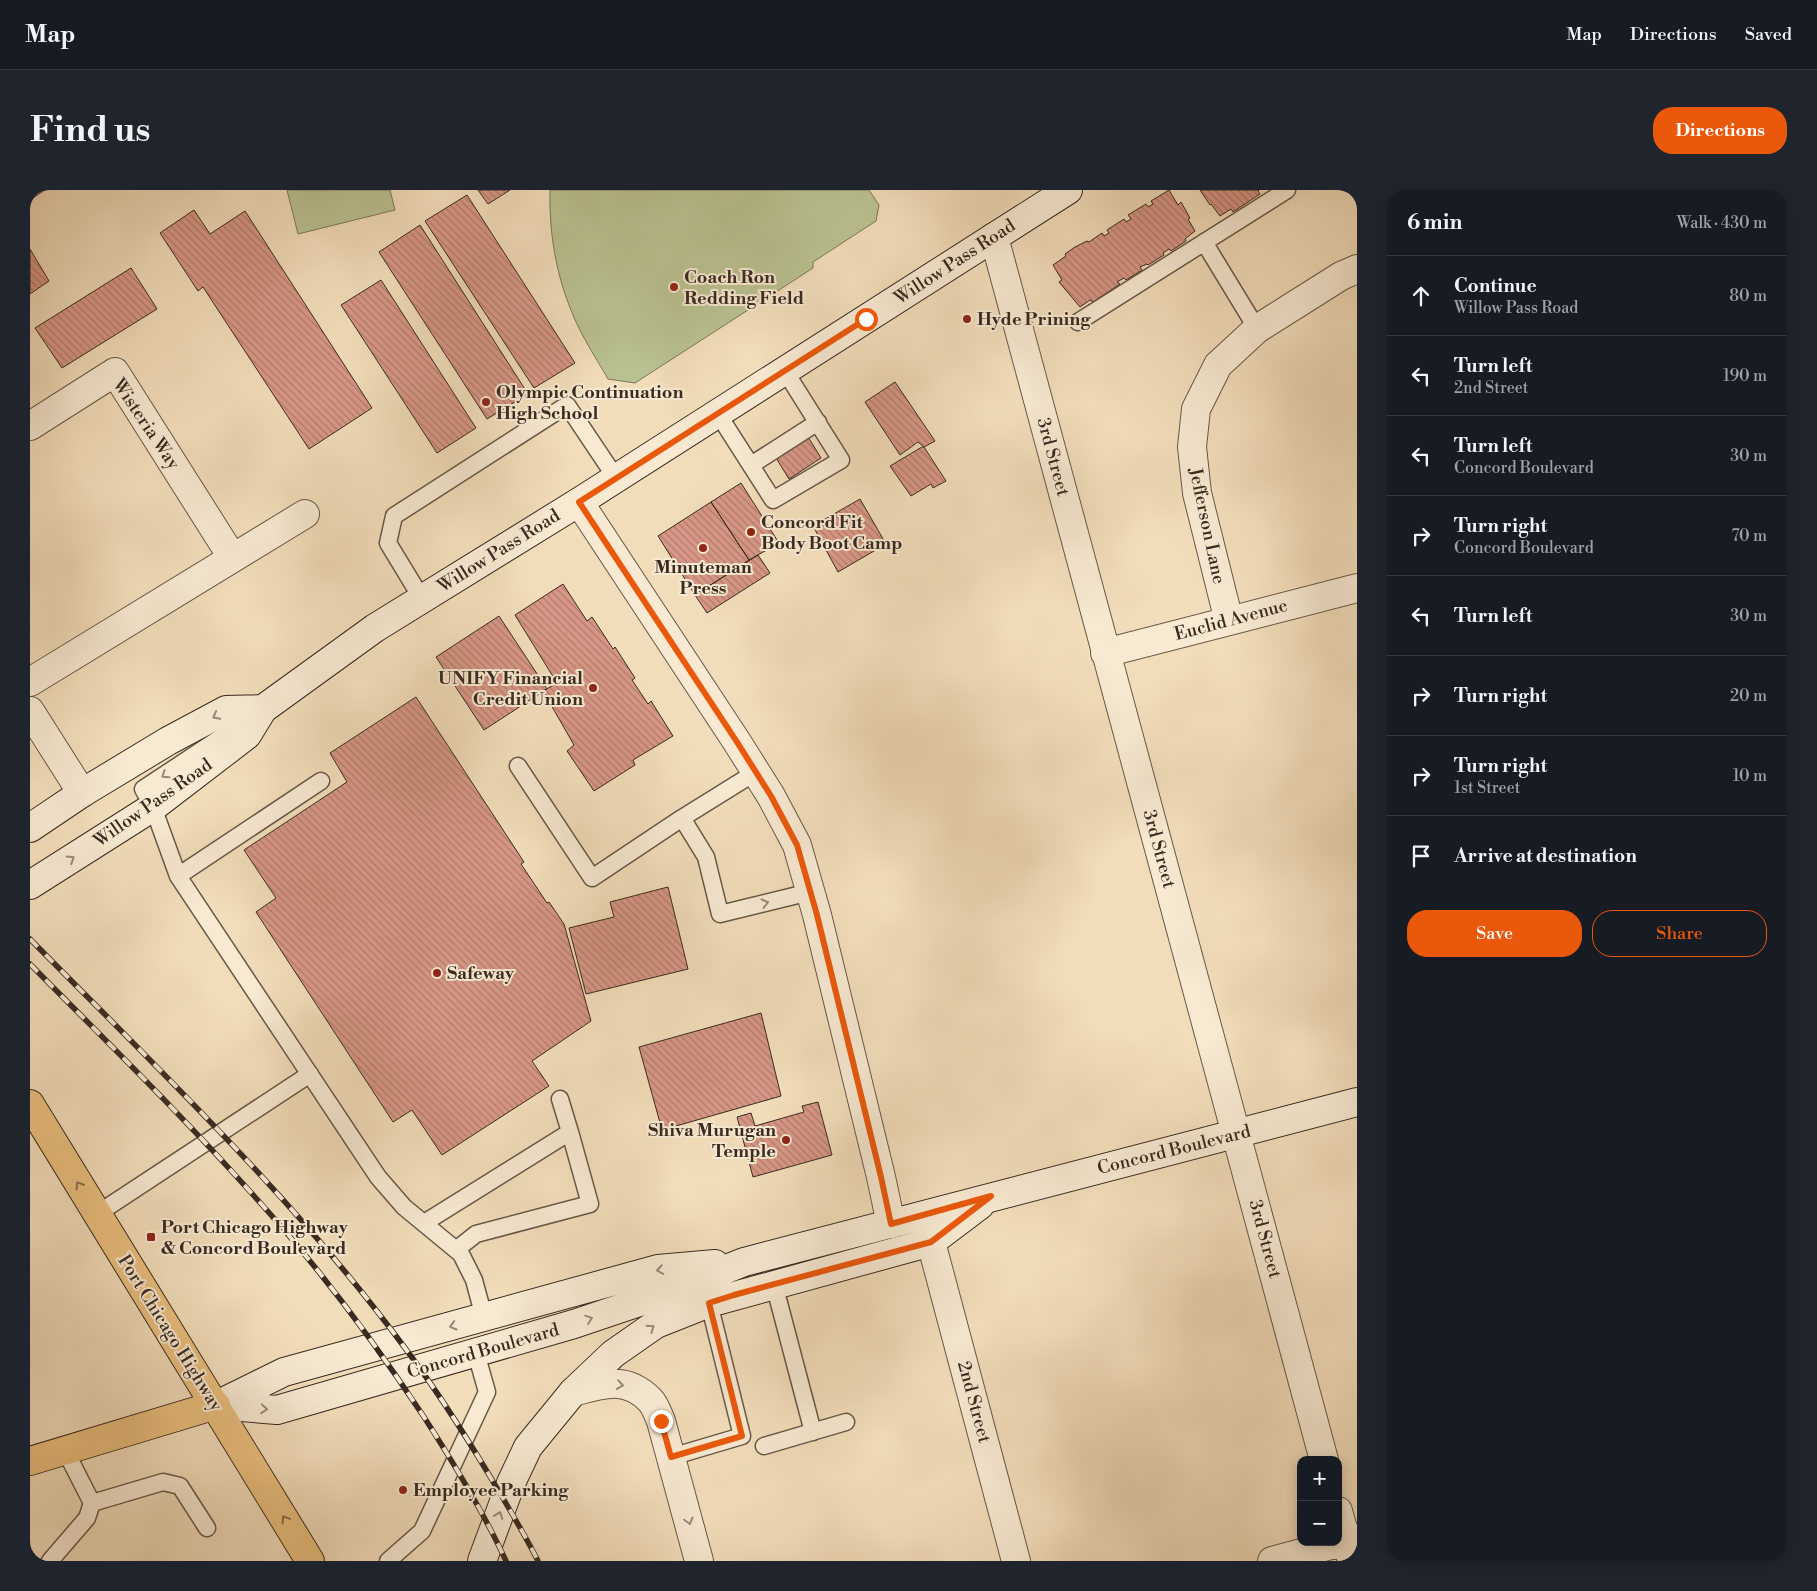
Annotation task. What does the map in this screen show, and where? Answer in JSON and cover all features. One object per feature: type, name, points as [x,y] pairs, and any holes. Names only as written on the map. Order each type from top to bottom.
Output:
[{"type":"main road","name":"Port Chicago Highway","points":[[30,1104],[310,1561]]},
{"type":"main road","name":"Concord Boulevard","points":[[30,1461],[216,1405]]},
{"type":"street","name":"Willow Pass Road","points":[[30,885],[152,807],[247,735],[263,709],[375,628],[579,502],[1068,190]]},
{"type":"street","name":"3rd Street","points":[[994,237],[1323,1456]]},
{"type":"street","name":"Jefferson Lane","points":[[1229,621],[1197,493],[1192,447],[1196,409],[1218,365],[1257,329],[1342,276],[1357,269]]},
{"type":"street","name":"Wisteria Way","points":[[30,426],[115,372],[232,557]]},
{"type":"street","points":[[579,502],[756,772],[797,845],[881,1177],[891,1224]]},
{"type":"street","points":[[30,682],[305,514]]},
{"type":"street","name":"Euclid Avenue","points":[[1105,653],[1357,588]]},
{"type":"street","points":[[30,828],[82,793],[168,741],[226,710],[263,709]]},
{"type":"street","points":[[30,711],[82,793]]},
{"type":"street","name":"Concord Boulevard","points":[[216,1405],[278,1410],[574,1324],[666,1293],[744,1262],[1357,1102]]},
{"type":"street","name":"Concord Boulevard","points":[[482,1561],[511,1483],[528,1447],[573,1392],[612,1354],[656,1324],[709,1303],[931,1242],[991,1196]]},
{"type":"street","name":"2nd Street","points":[[931,1242],[1016,1561]]},
{"type":"street","name":"Concord Boulevard","points":[[216,1405],[284,1372],[658,1269],[744,1262]]},
{"type":"street","points":[[573,1392],[608,1383],[632,1386],[651,1401],[661,1421],[700,1561]]},
{"type":"street","points":[[1272,1561],[1352,1547],[1342,1521]]},
{"type":"lane","points":[[1078,322],[1287,190]]},
{"type":"lane","points":[[1204,242],[1257,329]]},
{"type":"lane","points":[[718,414],[773,500],[841,460],[785,370]]},
{"type":"lane","points":[[422,599],[388,543],[394,516],[567,405],[616,478]]},
{"type":"lane","points":[[750,465],[818,422]]},
{"type":"lane","points":[[518,766],[592,878],[682,818],[756,772]]},
{"type":"lane","points":[[178,876],[321,781]]},
{"type":"lane","points":[[152,807],[178,876],[378,1177],[404,1207],[457,1248],[474,1280],[484,1317]]},
{"type":"lane","points":[[682,818],[706,857],[720,914],[810,892]]},
{"type":"lane","points":[[97,1214],[310,1074]]},
{"type":"lane","points":[[457,1248],[476,1234],[590,1204],[560,1099]]},
{"type":"lane","points":[[424,1223],[570,1132]]},
{"type":"lane","points":[[774,1284],[813,1432]]},
{"type":"lane","points":[[671,1457],[742,1436],[709,1303]]},
{"type":"lane","points":[[388,1561],[422,1531],[487,1392],[476,1352]]},
{"type":"lane","points":[[764,1446],[846,1422]]},
{"type":"lane","points":[[50,1561],[87,1518],[92,1503],[65,1450]]},
{"type":"lane","points":[[92,1503],[163,1482],[180,1486],[207,1528]]},
{"type":"green space","points":[[287,190],[390,190],[395,210],[298,234]]},
{"type":"green space","name":"Coach Ron Redding Field","points":[[550,190],[869,190],[879,205],[876,221],[813,262],[813,268],[635,383],[608,379],[577,323],[567,300],[558,269],[552,238]]},
{"type":"building","points":[[30,190],[45,190],[30,200]]},
{"type":"building","points":[[478,190],[510,190],[488,204]]},
{"type":"building","points":[[1169,190],[1178,205],[1181,202],[1195,231],[1185,239],[1186,241],[1171,251],[1169,249],[1163,253],[1164,255],[1148,265],[1140,267],[1142,270],[1126,280],[1124,278],[1117,282],[1120,284],[1093,302],[1090,300],[1080,307],[1059,282],[1062,280],[1053,265],[1075,247],[1087,241],[1089,242],[1102,233],[1104,236],[1109,233],[1107,230],[1124,219],[1126,222],[1131,219],[1128,215],[1146,204],[1148,207],[1153,204],[1151,201]]},
{"type":"building","points":[[1200,190],[1259,190],[1260,194],[1233,212],[1231,209],[1220,216]]},
{"type":"building","points":[[467,195],[575,363],[534,388],[425,221]]},
{"type":"building","points":[[194,210],[210,234],[245,211],[372,408],[309,449],[203,287],[198,291],[160,233]]},
{"type":"building","points":[[420,225],[528,394],[487,419],[379,252]]},
{"type":"building","points":[[30,249],[49,281],[30,294]]},
{"type":"building","points":[[131,268],[157,309],[62,368],[35,328]]},
{"type":"building","points":[[381,280],[476,428],[437,453],[341,305]]},
{"type":"building","points":[[895,382],[935,441],[924,447],[918,442],[900,455],[865,402]]},
{"type":"building","points":[[805,432],[821,458],[789,479],[773,453]]},
{"type":"building","points":[[924,447],[946,481],[933,488],[931,484],[911,496],[890,466]]},
{"type":"building","name":"Concord Fit Body Boot Camp","points":[[741,483],[779,543],[749,560],[711,502]]},
{"type":"building","points":[[860,499],[886,544],[838,572],[813,526]]},
{"type":"building","name":"Minuteman Press","points":[[711,502],[749,560],[695,595],[658,536]]},
{"type":"building","points":[[758,555],[770,573],[707,613],[695,595]]},
{"type":"building","name":"UNIFY Financial Credit Union","points":[[563,584],[587,621],[592,617],[613,649],[615,647],[635,678],[632,680],[648,704],[651,701],[673,736],[633,760],[635,765],[594,791],[567,751],[574,745],[543,691],[557,683],[515,615]]},
{"type":"building","points":[[499,616],[547,689],[484,730],[436,657]]},
{"type":"building","name":"Safeway","points":[[416,697],[524,862],[521,864],[547,903],[549,902],[564,924],[591,1021],[532,1061],[549,1086],[442,1155],[412,1110],[393,1122],[256,912],[276,898],[244,850],[347,782],[330,753]]},
{"type":"building","points":[[668,887],[688,969],[586,994],[569,928],[614,917],[610,902]]},
{"type":"building","points":[[761,1013],[781,1096],[662,1130],[639,1047]]},
{"type":"building","name":"Shiva Murugan Temple","points":[[818,1102],[832,1155],[753,1177],[737,1117],[751,1113],[755,1126],[804,1112],[802,1106]]},
{"type":"railway","points":[[30,939],[225,1137],[363,1293],[448,1409],[488,1473],[538,1561]]},
{"type":"railway","points":[[30,964],[200,1137],[278,1223],[322,1276],[385,1360],[424,1417],[468,1488],[506,1561]]},
{"type":"place","name":"Coach Ron Redding Field","points":[[674,287]]},
{"type":"place","name":"Hyde Prining","points":[[967,319]]},
{"type":"place","name":"Olympic Continuation High School","points":[[486,402]]},
{"type":"place","name":"Concord Fit Body Boot Camp","points":[[751,532]]},
{"type":"place","name":"Minuteman Press","points":[[703,548]]},
{"type":"place","name":"UNIFY Financial Credit Union","points":[[593,688]]},
{"type":"place","name":"Safeway","points":[[437,973]]},
{"type":"place","name":"Shiva Murugan Temple","points":[[786,1140]]},
{"type":"place","name":"Port Chicago Highway & Concord Boulevard","points":[[151,1237]]},
{"type":"place","name":"Employee Parking","points":[[403,1490]]},
{"type":"route","points":[[661,1421],[671,1457],[742,1436],[709,1303],[931,1242],[991,1196],[891,1224],[817,915],[797,845],[771,796],[737,742],[579,502],[866,319]]}]
